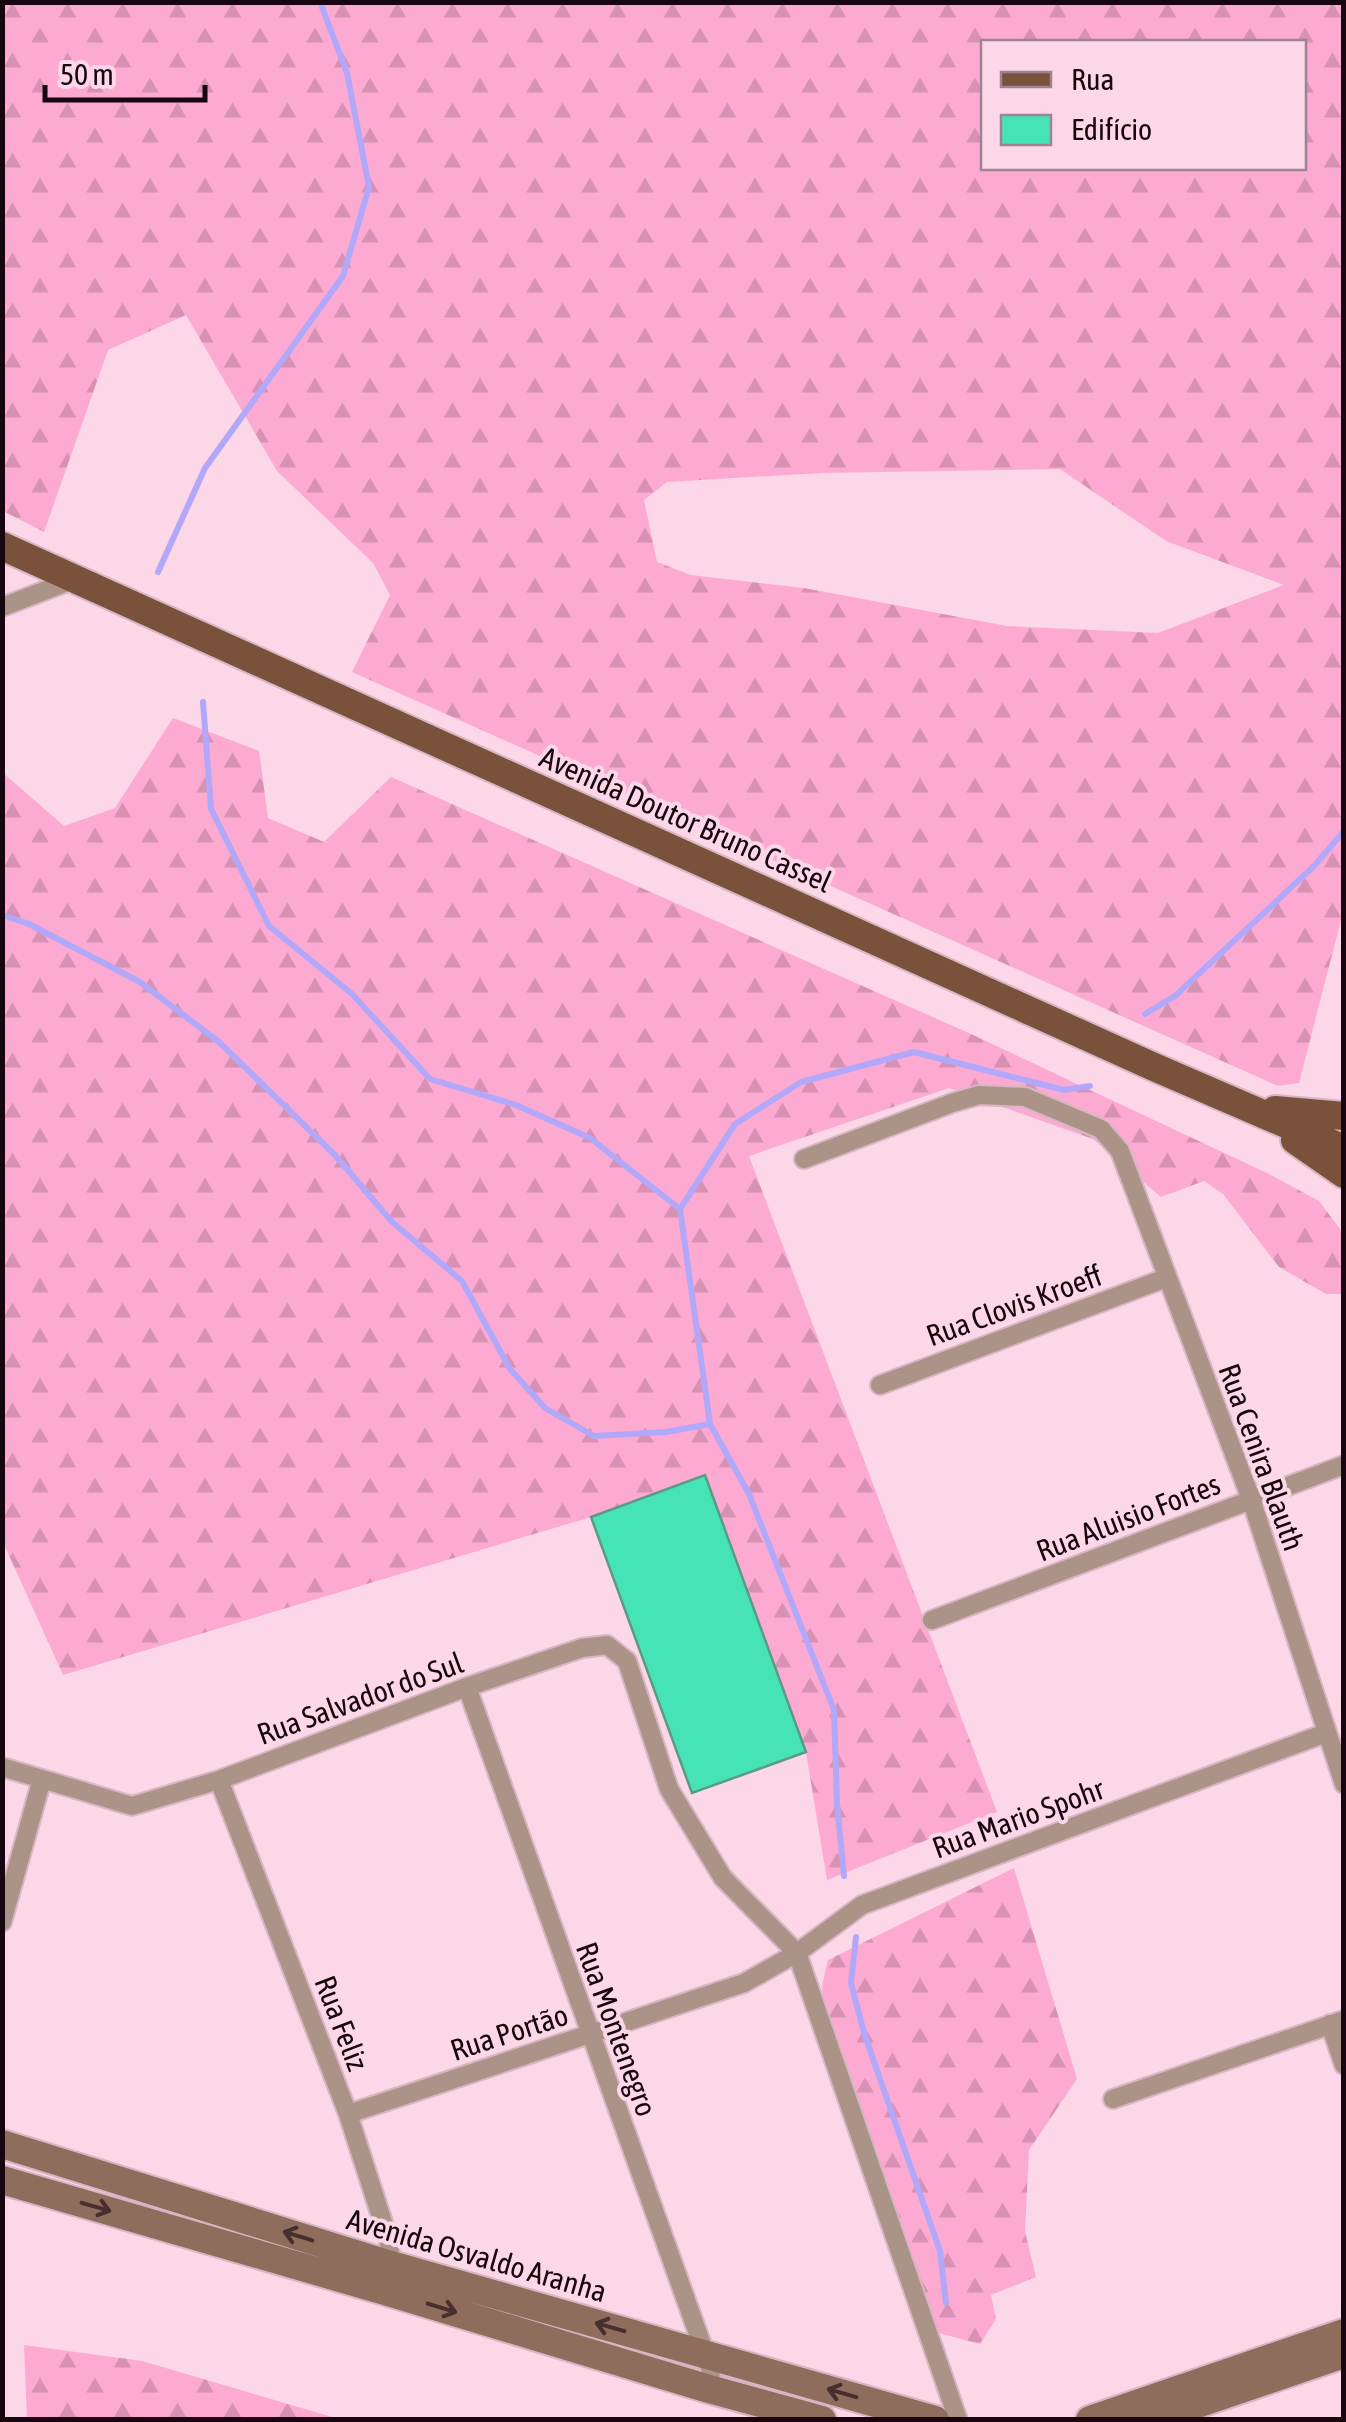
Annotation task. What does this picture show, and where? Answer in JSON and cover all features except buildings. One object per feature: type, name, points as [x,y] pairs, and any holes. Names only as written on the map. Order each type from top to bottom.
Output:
[{"type":"main road","name":"Avenida Doutor Bruno Cassel","points":[[2,546],[1344,1148]]},
{"type":"main road","points":[[1248,1107],[1344,1116]]},
{"type":"main road","points":[[1248,1107],[1344,1174]]},
{"type":"main road","name":"Avenida Osvaldo Aranha","points":[[2,2144],[709,2388],[822,2420]]},
{"type":"main road","name":"Avenida Osvaldo Aranha","points":[[2,2180],[704,2353],[935,2420]]},
{"type":"main road","points":[[1090,2420],[1344,2333]]},
{"type":"main road","points":[[1150,2420],[1344,2354]]},
{"type":"street","points":[[2,606],[75,579]]},
{"type":"street","name":"Rua Cenira Blauth","points":[[804,1160],[979,1095],[1025,1096],[1101,1130],[1120,1151],[1251,1499],[1344,1784]]},
{"type":"street","name":"Rua Clovis Kroeff","points":[[880,1384],[1166,1278]]},
{"type":"street","name":"Rua Aluisio Fortes","points":[[932,1620],[1344,1466]]},
{"type":"street","name":"Rua Salvador do Sul","points":[[42,1778],[132,1806],[220,1780],[582,1648],[607,1645],[627,1661],[669,1789],[723,1878],[797,1953]]},
{"type":"street","name":"Rua Montenegro","points":[[467,1687],[711,2370],[709,2388]]},
{"type":"street","name":"Rua Mario Spohr","points":[[744,1983],[797,1953],[862,1905],[1326,1733]]},
{"type":"street","points":[[2,1766],[42,1778],[2,1922]]},
{"type":"street","name":"Rua Feliz","points":[[220,1780],[348,2114],[389,2241],[388,2278]]},
{"type":"street","points":[[797,1953],[958,2420]]},
{"type":"street","name":"Rua Portão","points":[[348,2114],[744,1983]]},
{"type":"street","points":[[1113,2099],[1337,2022],[1344,2065]]},
{"type":"green space","points":[[2,3],[1343,3],[1344,916],[1299,1083],[1278,1086],[352,672],[390,595],[373,563],[277,471],[186,315],[108,350],[44,532],[3,511]],"holes":[[[1060,469],[1166,541],[1284,585],[1158,633],[1007,626],[804,588],[691,575],[657,562],[644,500],[667,482],[822,473]]]},
{"type":"green space","points":[[173,718],[259,751],[268,818],[324,842],[391,777],[971,1034],[1319,1201],[1343,1233],[1343,1294],[1326,1294],[1279,1267],[1223,1194],[1204,1181],[1161,1197],[1093,1139],[949,1088],[749,1156],[997,1812],[827,1880],[806,1752],[705,1475],[591,1517],[63,1675],[3,1542],[2,772],[64,826],[115,808]]},
{"type":"green space","points":[[1014,1868],[1077,2079],[1029,2150],[1025,2231],[1036,2277],[991,2295],[996,2319],[980,2344],[939,2333],[898,2240],[826,2028],[822,1986],[828,1960]]},
{"type":"green space","points":[[24,2345],[142,2361],[339,2419],[27,2419]]},
{"type":"waterway","points":[[158,572],[205,468],[343,276],[369,187],[347,73],[320,2]]},
{"type":"waterway","points":[[203,702],[211,809],[269,926],[352,994],[430,1079],[516,1105],[590,1138],[680,1209]]},
{"type":"waterway","points":[[1145,1014],[1175,996],[1314,866],[1344,831]]},
{"type":"waterway","points":[[2,915],[29,924],[140,982],[219,1042],[335,1155],[392,1222],[462,1281],[510,1369],[545,1408],[594,1436],[666,1432],[710,1424]]},
{"type":"waterway","points":[[844,1876],[834,1710],[749,1494],[710,1424],[680,1209],[735,1124],[801,1082],[914,1052],[1064,1090],[1090,1086]]},
{"type":"waterway","points":[[856,1937],[851,1983],[864,2033],[940,2251],[946,2303]]}]
